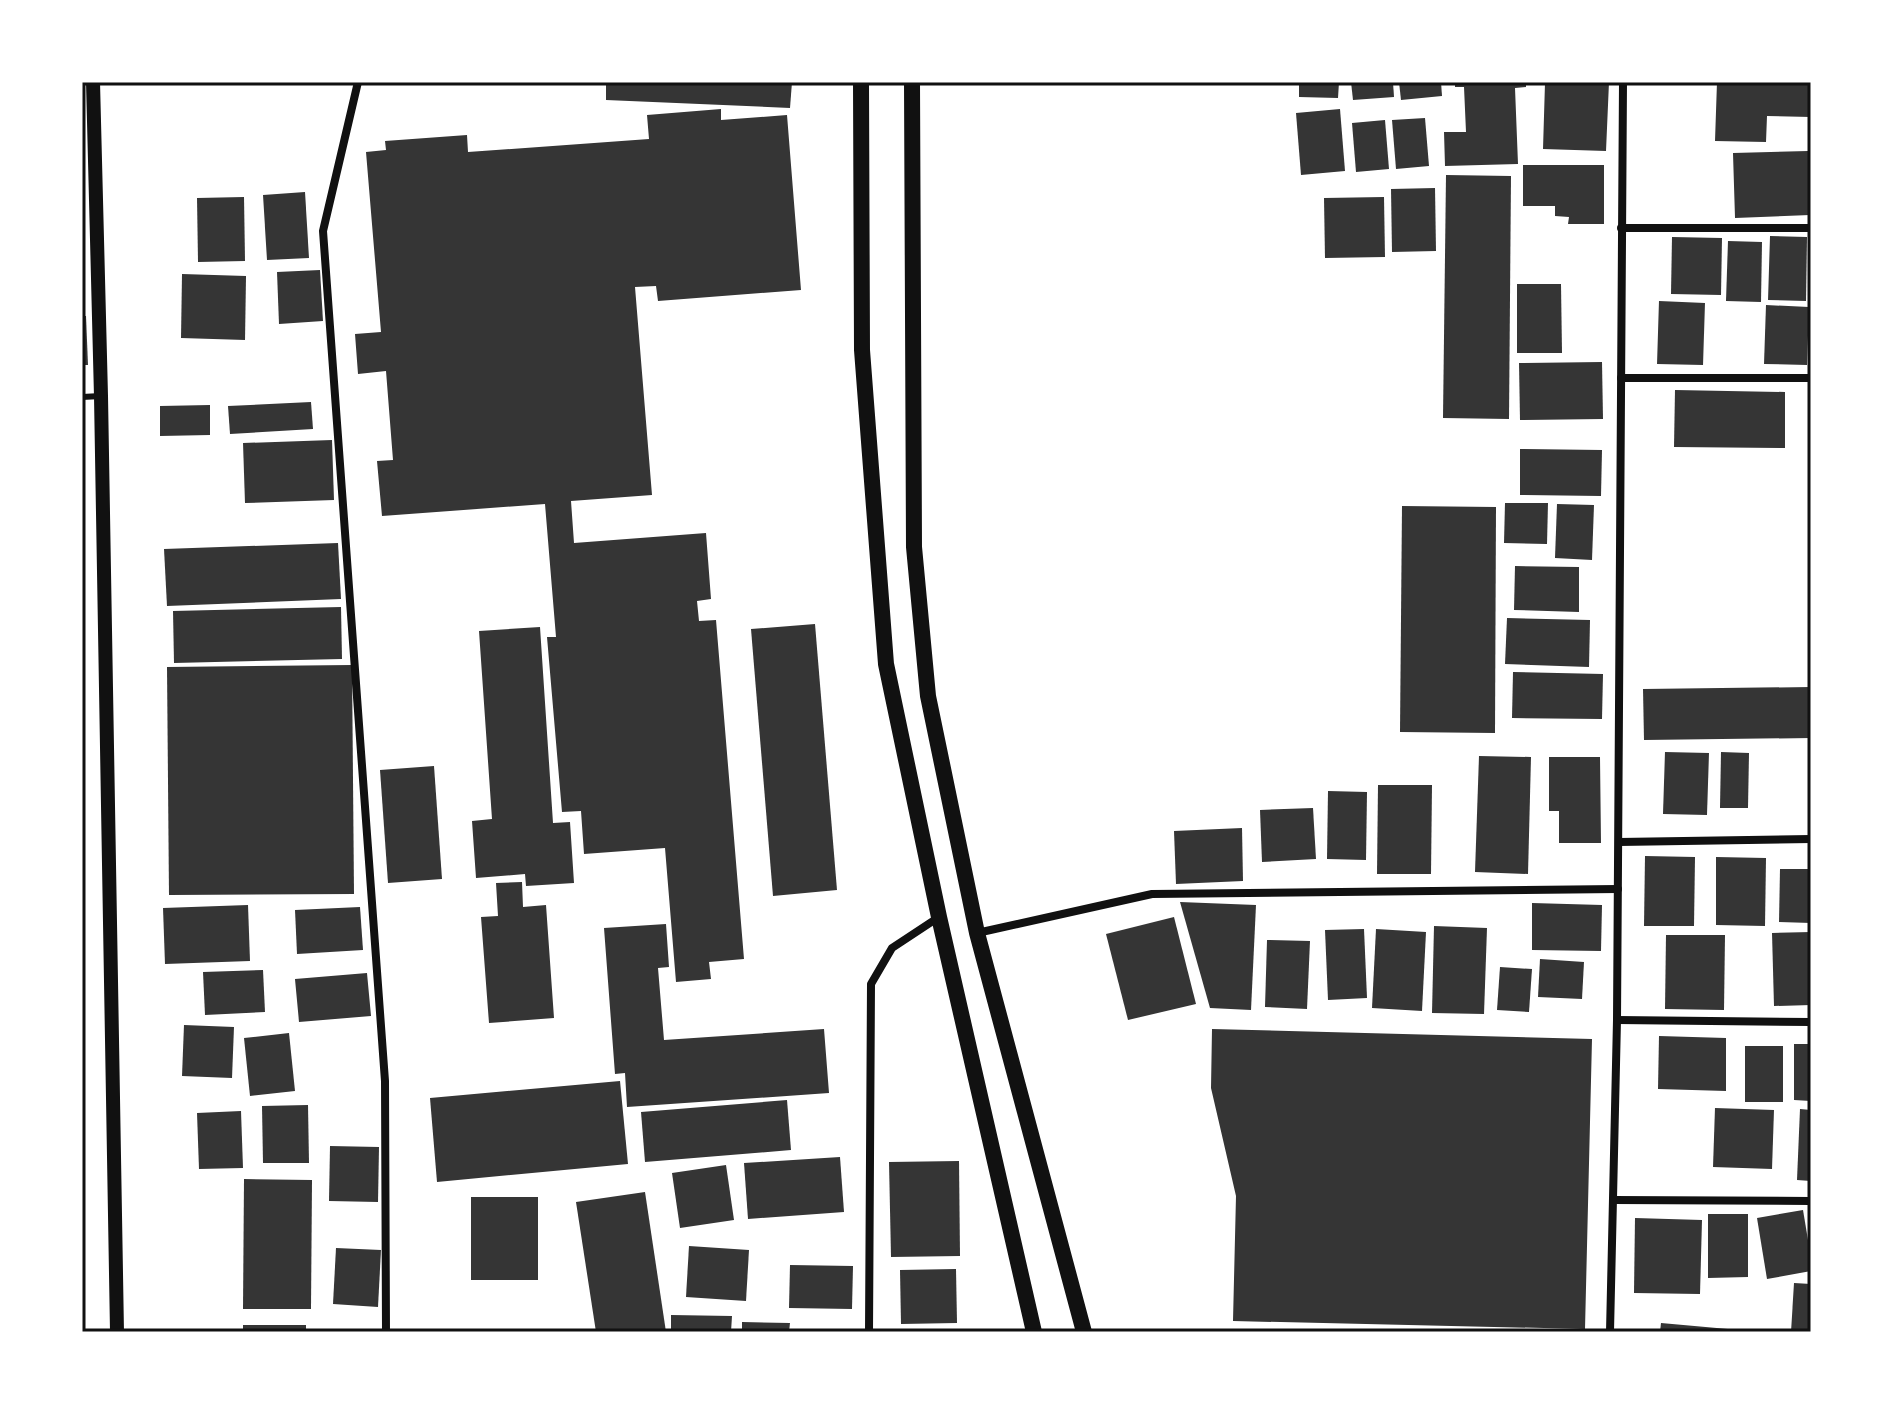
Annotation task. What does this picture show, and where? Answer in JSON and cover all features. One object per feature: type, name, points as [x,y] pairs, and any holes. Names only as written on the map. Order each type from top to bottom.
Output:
[{"type":"main road","points":[[861,82],[862,350],[886,664],[939,917],[1034,1332]]},
{"type":"main road","points":[[912,82],[914,547],[928,696],[977,933],[1084,1332]]},
{"type":"street","points":[[93,82],[117,1332]]},
{"type":"street","points":[[358,82],[323,231],[385,1081],[386,1332]]},
{"type":"street","points":[[1610,1332],[1619,842],[1623,82]]},
{"type":"street","points":[[1621,228],[1811,228]]},
{"type":"street","points":[[1621,378],[1811,378]]},
{"type":"street","points":[[1619,842],[1811,839]]},
{"type":"street","points":[[977,933],[1152,894],[1618,889]]},
{"type":"street","points":[[869,1332],[871,984],[892,948],[939,917]]},
{"type":"street","points":[[1617,1020],[1811,1022]]},
{"type":"street","points":[[1613,1200],[1811,1201]]},
{"type":"lane","points":[[82,397],[101,396]]},
{"type":"building","points":[[606,82],[792,82],[790,108],[606,100]]},
{"type":"building","points":[[1299,82],[1339,82],[1338,98],[1299,97]]},
{"type":"building","points":[[1351,82],[1393,82],[1394,97],[1353,100]]},
{"type":"building","points":[[1399,82],[1441,82],[1442,96],[1401,100]]},
{"type":"building","points":[[1455,82],[1526,82],[1526,87],[1515,88],[1518,164],[1445,166],[1444,132],[1466,132],[1464,87],[1455,87]]},
{"type":"building","points":[[1609,82],[1606,151],[1543,149],[1545,83]]},
{"type":"building","points":[[1717,82],[1811,82],[1811,117],[1767,116],[1766,142],[1715,141]]},
{"type":"building","points":[[721,109],[721,120],[787,115],[801,290],[658,301],[656,286],[635,287],[652,495],[571,501],[574,543],[706,533],[711,599],[697,601],[699,621],[716,620],[744,959],[709,962],[711,979],[676,982],[665,848],[584,854],[581,811],[562,812],[547,637],[556,637],[545,504],[382,516],[377,461],[393,460],[386,371],[358,374],[355,334],[381,332],[366,152],[386,150],[385,141],[467,135],[468,152],[649,139],[647,115]]},
{"type":"building","points":[[1340,109],[1345,171],[1301,175],[1296,113]]},
{"type":"building","points":[[1425,118],[1429,166],[1396,169],[1392,120]]},
{"type":"building","points":[[1385,120],[1389,169],[1356,172],[1352,123]]},
{"type":"building","points":[[1808,151],[1810,215],[1735,218],[1733,153]]},
{"type":"building","points":[[1523,165],[1604,165],[1604,224],[1568,224],[1569,217],[1555,216],[1555,206],[1523,206]]},
{"type":"building","points":[[1446,175],[1511,176],[1509,419],[1443,418]]},
{"type":"building","points":[[1435,188],[1436,251],[1392,252],[1391,189]]},
{"type":"building","points":[[305,192],[309,258],[267,260],[263,195]]},
{"type":"building","points":[[244,197],[245,261],[198,262],[197,198]]},
{"type":"building","points":[[1384,197],[1385,257],[1325,258],[1324,198]]},
{"type":"building","points":[[1770,236],[1807,237],[1806,301],[1768,300]]},
{"type":"building","points":[[1672,237],[1722,238],[1721,295],[1671,294]]},
{"type":"building","points":[[1728,241],[1762,242],[1761,302],[1726,301]]},
{"type":"building","points":[[320,270],[323,321],[279,324],[277,272]]},
{"type":"building","points":[[182,274],[246,276],[245,340],[181,338]]},
{"type":"building","points":[[1517,284],[1561,284],[1562,353],[1517,353]]},
{"type":"building","points":[[1659,301],[1705,303],[1703,365],[1657,364]]},
{"type":"building","points":[[1766,305],[1809,307],[1807,365],[1764,364]]},
{"type":"building","points":[[82,316],[86,316],[88,365],[82,365]]},
{"type":"building","points":[[1602,362],[1603,419],[1520,420],[1519,363]]},
{"type":"building","points":[[1675,390],[1785,392],[1785,448],[1674,447]]},
{"type":"building","points":[[311,402],[313,429],[230,434],[228,406]]},
{"type":"building","points":[[210,405],[210,435],[160,436],[160,406]]},
{"type":"building","points":[[332,440],[334,500],[245,503],[243,443]]},
{"type":"building","points":[[1520,449],[1602,450],[1601,496],[1520,495]]},
{"type":"building","points":[[1505,503],[1548,503],[1547,544],[1504,543]]},
{"type":"building","points":[[1557,504],[1594,505],[1592,560],[1555,558]]},
{"type":"building","points":[[1402,506],[1496,507],[1495,733],[1400,732]]},
{"type":"building","points":[[338,543],[341,599],[167,606],[164,549]]},
{"type":"building","points":[[1515,566],[1579,567],[1579,612],[1514,610]]},
{"type":"building","points":[[341,607],[342,659],[174,663],[173,611]]},
{"type":"building","points":[[1507,618],[1590,620],[1589,667],[1505,664]]},
{"type":"building","points":[[815,624],[837,890],[773,896],[751,629]]},
{"type":"building","points":[[540,627],[553,823],[570,822],[574,883],[526,886],[525,874],[476,878],[472,821],[492,819],[479,631]]},
{"type":"building","points":[[352,665],[354,894],[169,895],[167,667]]},
{"type":"building","points":[[1513,672],[1603,674],[1602,719],[1512,718]]},
{"type":"building","points":[[1811,687],[1811,738],[1644,740],[1643,689]]},
{"type":"building","points":[[1665,752],[1709,753],[1707,815],[1663,814]]},
{"type":"building","points":[[1721,752],[1749,753],[1748,808],[1720,808]]},
{"type":"building","points":[[1479,756],[1531,757],[1528,874],[1475,872]]},
{"type":"building","points":[[1549,757],[1600,757],[1601,843],[1559,843],[1559,811],[1549,811]]},
{"type":"building","points":[[434,766],[442,879],[388,883],[380,770]]},
{"type":"building","points":[[1378,785],[1432,785],[1431,874],[1377,874]]},
{"type":"building","points":[[1328,791],[1367,792],[1366,860],[1327,859]]},
{"type":"building","points":[[1313,808],[1316,859],[1262,862],[1260,810]]},
{"type":"building","points":[[1242,828],[1243,881],[1176,884],[1174,831]]},
{"type":"building","points":[[1645,856],[1695,857],[1694,926],[1644,926]]},
{"type":"building","points":[[1716,857],[1766,858],[1765,926],[1716,925]]},
{"type":"building","points":[[1780,869],[1811,869],[1811,923],[1779,922]]},
{"type":"building","points":[[522,882],[523,907],[546,905],[554,1018],[489,1023],[481,917],[498,916],[496,883]]},
{"type":"building","points":[[1180,902],[1256,905],[1251,1010],[1210,1008]]},
{"type":"building","points":[[1532,903],[1602,905],[1601,951],[1532,950]]},
{"type":"building","points":[[248,905],[250,961],[165,964],[163,908]]},
{"type":"building","points":[[360,907],[363,950],[297,954],[295,910]]},
{"type":"building","points":[[1174,917],[1196,1004],[1128,1020],[1106,934]]},
{"type":"building","points":[[666,924],[669,967],[658,968],[664,1040],[824,1029],[829,1093],[627,1107],[625,1073],[615,1074],[604,928]]},
{"type":"building","points":[[1434,926],[1487,928],[1484,1014],[1432,1013]]},
{"type":"building","points":[[1364,929],[1367,998],[1328,1000],[1325,930]]},
{"type":"building","points":[[1376,929],[1426,932],[1422,1011],[1372,1008]]},
{"type":"building","points":[[1811,932],[1811,1005],[1774,1006],[1772,933]]},
{"type":"building","points":[[1666,935],[1725,935],[1724,1010],[1665,1009]]},
{"type":"building","points":[[1267,940],[1310,941],[1307,1009],[1265,1007]]},
{"type":"building","points":[[1540,959],[1584,962],[1582,999],[1538,997]]},
{"type":"building","points":[[1500,967],[1532,969],[1529,1012],[1497,1010]]},
{"type":"building","points":[[263,970],[265,1012],[205,1015],[203,972]]},
{"type":"building","points":[[367,973],[371,1016],[299,1022],[295,979]]},
{"type":"building","points":[[184,1025],[234,1027],[232,1078],[182,1076]]},
{"type":"building","points":[[1212,1029],[1592,1039],[1585,1329],[1233,1321],[1236,1196],[1211,1088]]},
{"type":"building","points":[[289,1033],[295,1091],[250,1096],[244,1038]]},
{"type":"building","points":[[1659,1036],[1726,1038],[1726,1091],[1658,1089]]},
{"type":"building","points":[[1794,1044],[1811,1044],[1811,1101],[1794,1100]]},
{"type":"building","points":[[1745,1046],[1783,1046],[1783,1102],[1745,1102]]},
{"type":"building","points":[[620,1081],[628,1164],[437,1182],[430,1098]]},
{"type":"building","points":[[787,1100],[791,1150],[645,1162],[641,1112]]},
{"type":"building","points":[[308,1105],[309,1163],[263,1163],[262,1106]]},
{"type":"building","points":[[1715,1108],[1774,1110],[1772,1169],[1713,1167]]},
{"type":"building","points":[[1800,1109],[1811,1110],[1811,1181],[1797,1180]]},
{"type":"building","points":[[241,1111],[243,1168],[199,1169],[197,1113]]},
{"type":"building","points":[[82,1144],[85,1144],[85,1173],[82,1173]]},
{"type":"building","points":[[330,1146],[379,1147],[378,1202],[329,1201]]},
{"type":"building","points":[[840,1157],[844,1212],[748,1219],[744,1163]]},
{"type":"building","points":[[959,1161],[960,1256],[891,1257],[889,1162]]},
{"type":"building","points":[[726,1165],[734,1220],[680,1228],[672,1173]]},
{"type":"building","points":[[244,1179],[312,1180],[311,1309],[243,1309]]},
{"type":"building","points":[[645,1192],[666,1332],[596,1332],[576,1202]]},
{"type":"building","points":[[471,1197],[538,1197],[538,1280],[471,1280]]},
{"type":"building","points":[[1803,1210],[1811,1271],[1767,1279],[1757,1218]]},
{"type":"building","points":[[1708,1214],[1748,1214],[1748,1277],[1708,1278]]},
{"type":"building","points":[[1635,1218],[1702,1220],[1700,1294],[1634,1293]]},
{"type":"building","points":[[689,1246],[749,1250],[746,1301],[686,1297]]},
{"type":"building","points":[[336,1248],[381,1250],[378,1307],[333,1304]]},
{"type":"building","points":[[790,1265],[853,1266],[852,1309],[789,1308]]},
{"type":"building","points":[[956,1269],[957,1323],[901,1324],[900,1270]]},
{"type":"building","points":[[1794,1283],[1811,1284],[1811,1332],[1791,1332]]},
{"type":"building","points":[[671,1315],[732,1316],[731,1332],[671,1332]]},
{"type":"building","points":[[742,1322],[790,1323],[789,1332],[742,1332]]},
{"type":"building","points":[[1661,1323],[1739,1330],[1739,1332],[1660,1332]]},
{"type":"building","points":[[243,1325],[306,1325],[306,1332],[243,1332]]}]
